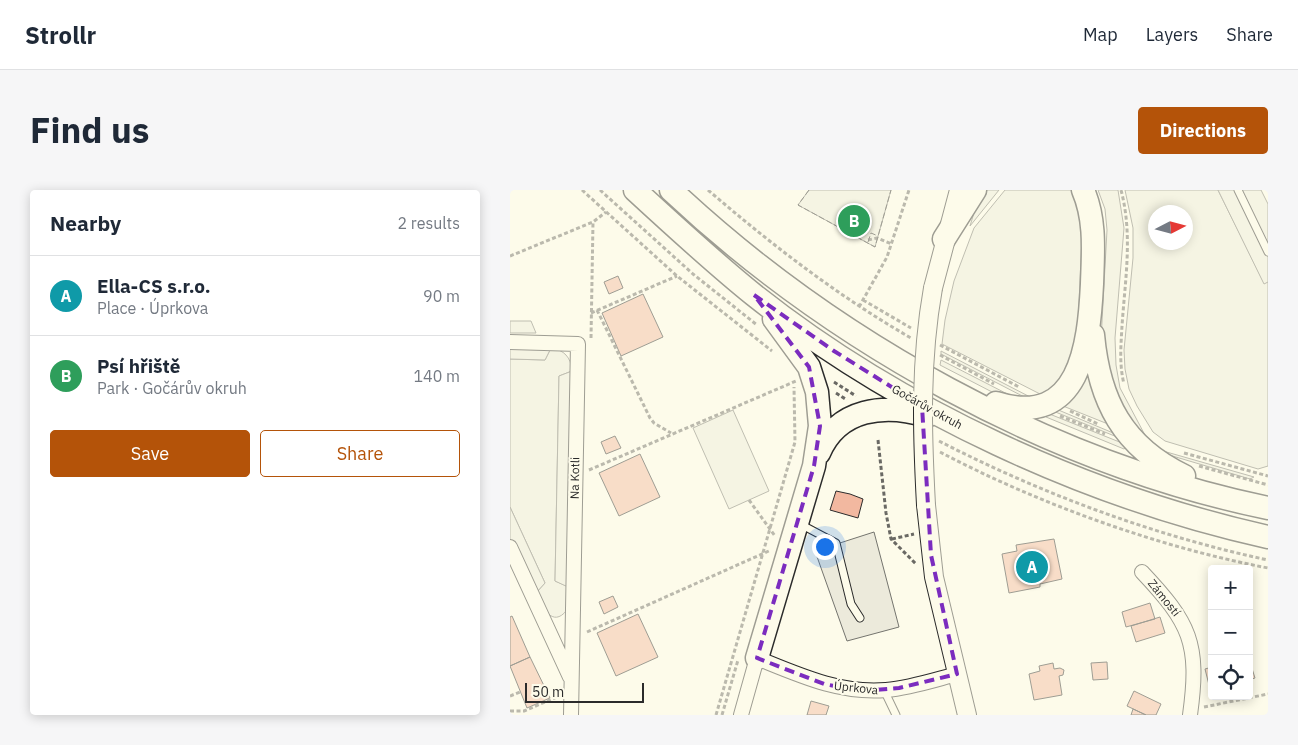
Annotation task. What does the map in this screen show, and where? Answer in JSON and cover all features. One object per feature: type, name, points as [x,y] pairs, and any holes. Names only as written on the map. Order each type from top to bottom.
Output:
[{"type":"main road","name":"Gočárův okruh","points":[[635,190],[754,295],[879,380],[965,428],[1066,472],[1148,504],[1228,528],[1268,537]]},
{"type":"main road","points":[[672,190],[699,216],[798,296],[842,325],[947,388],[1000,416],[1120,466],[1168,482],[1268,508]]},
{"type":"main road","points":[[944,239],[975,190]]},
{"type":"main road","points":[[947,388],[1011,408],[1030,409],[1051,402],[1066,389],[1079,369],[1087,338],[1091,293],[1093,234],[1089,206],[1083,190]]},
{"type":"main road","points":[[1091,293],[1097,368],[1112,410],[1124,428],[1140,448],[1164,466],[1239,502]]},
{"type":"main road","points":[[754,295],[795,345],[804,380],[820,426],[814,466]]},
{"type":"main road","points":[[757,658],[790,536],[821,448],[835,429],[844,421],[864,412],[902,410],[965,428]]},
{"type":"street","points":[[959,190],[944,239],[933,288],[925,342],[922,388],[926,505],[934,577],[967,715]]},
{"type":"street","name":"Na Kotli","points":[[510,342],[578,344],[571,715]]},
{"type":"street","name":"Na Kotli","points":[[510,547],[572,680]]},
{"type":"street","name":"Zámostí","points":[[1142,572],[1172,604],[1189,638],[1193,653],[1194,671],[1190,712]]},
{"type":"street","points":[[741,715],[757,658]]},
{"type":"street","name":"Úprkova","points":[[757,658],[838,688],[884,690],[957,674]]},
{"type":"lane","points":[[1238,190],[1268,252]]},
{"type":"lane","points":[[790,536],[836,543],[851,604],[860,618]]},
{"type":"lane","points":[[884,690],[896,715]]},
{"type":"path","points":[[582,190],[677,276],[773,351]]},
{"type":"path","points":[[708,190],[757,232],[859,307],[916,341]]},
{"type":"path","points":[[859,307],[892,244],[909,190]]},
{"type":"path","points":[[1122,190],[1127,218],[1128,258],[1120,357],[1125,388]]},
{"type":"path","points":[[510,256],[593,222],[606,212]]},
{"type":"path","points":[[593,222],[591,313],[677,276]]},
{"type":"path","points":[[868,240],[877,238],[892,244]]},
{"type":"path","points":[[598,310],[650,418],[654,423],[672,434]]},
{"type":"path","points":[[932,350],[995,385]]},
{"type":"path","points":[[791,372],[864,412]]},
{"type":"path","points":[[589,470],[804,380]]},
{"type":"path","points":[[716,715],[795,442],[804,380]]},
{"type":"path","points":[[1040,407],[1108,436]]},
{"type":"path","points":[[878,440],[886,513],[891,539],[916,564]]},
{"type":"path","points":[[937,450],[1052,503],[1180,547],[1268,568]]},
{"type":"path","points":[[1197,466],[1268,485]]},
{"type":"path","points":[[749,500],[771,530],[790,536]]},
{"type":"path","points":[[891,539],[914,534]]},
{"type":"path","points":[[586,632],[764,553],[790,536]]},
{"type":"path","points":[[510,696],[520,692]]},
{"type":"path","points":[[510,711],[524,711],[563,694]]},
{"type":"path","points":[[1190,712],[1268,694]]},
{"type":"highlighted area","points":[[754,295],[834,351],[922,406],[931,555],[957,674],[899,688],[860,691],[824,684],[757,658],[814,466],[820,426],[809,367]]},
{"type":"shaded area","points":[[809,190],[891,190],[875,247],[798,205]]},
{"type":"shaded area","points":[[984,190],[999,190],[970,226],[977,203]]},
{"type":"shaded area","points":[[1005,190],[1072,190],[1079,208],[1082,236],[1077,348],[1062,379],[1042,395],[942,344],[945,320],[954,281],[974,228]]},
{"type":"shaded area","points":[[1098,190],[1118,190],[1124,228],[1115,338],[1116,365],[1120,388],[1146,437],[1120,408],[1101,340],[1107,230],[1105,209]]},
{"type":"shaded area","points":[[1125,190],[1218,190],[1264,283],[1268,282],[1268,466],[1258,469],[1165,441],[1153,432],[1129,389],[1125,369],[1124,350],[1133,258],[1133,228]]},
{"type":"shaded area","points":[[1218,190],[1261,190],[1268,204],[1268,282],[1264,284]]},
{"type":"shaded area","points":[[510,321],[531,321],[536,333],[510,333]]},
{"type":"shaded area","points":[[510,347],[551,348],[545,360],[510,359]]},
{"type":"shaded area","points":[[551,348],[560,350],[566,355],[572,371],[559,376],[555,581],[569,587],[567,610],[557,617],[548,614],[535,594],[545,583],[510,507],[510,359],[545,360]]},
{"type":"shaded area","points":[[941,351],[1034,399],[1030,400],[941,354]]},
{"type":"shaded area","points":[[941,360],[1023,402],[994,393],[940,365]]},
{"type":"shaded area","points":[[572,371],[568,587],[555,581],[559,376]]},
{"type":"shaded area","points":[[1086,375],[1089,375],[1108,424],[1063,406]]},
{"type":"shaded area","points":[[1056,409],[1118,435],[1122,439],[1053,411]]},
{"type":"shaded area","points":[[733,410],[769,491],[729,509],[693,428]]},
{"type":"shaded area","points":[[1047,413],[1128,446],[1124,449],[1046,417]]},
{"type":"shaded area","points":[[1156,449],[1254,477],[1250,479],[1159,452]]},
{"type":"shaded area","points":[[510,507],[545,583],[535,594],[510,539]]},
{"type":"shaded area","points":[[874,532],[899,627],[847,641],[815,551]]},
{"type":"building","points":[[618,276],[623,288],[609,294],[604,282]]},
{"type":"building","points":[[643,294],[663,337],[621,356],[602,313]]},
{"type":"building","points":[[615,436],[621,448],[606,454],[601,442]]},
{"type":"building","points":[[640,454],[660,497],[619,516],[599,473]]},
{"type":"building","points":[[836,491],[863,499],[858,518],[830,510]]},
{"type":"building","points":[[1054,539],[1062,579],[1040,584],[1040,587],[1009,593],[1002,554],[1017,551],[1016,545]]},
{"type":"building","points":[[613,596],[618,607],[604,614],[599,602]]},
{"type":"building","points":[[1150,603],[1155,619],[1126,627],[1122,612]]},
{"type":"building","points":[[638,614],[658,657],[616,676],[597,633]]},
{"type":"building","points":[[512,616],[530,657],[510,666],[510,617]]},
{"type":"building","points":[[1160,617],[1165,633],[1136,642],[1131,626]]},
{"type":"building","points":[[530,657],[550,698],[527,708],[510,666]]},
{"type":"building","points":[[1107,662],[1108,679],[1093,680],[1091,663]]},
{"type":"building","points":[[1053,663],[1054,669],[1060,668],[1064,670],[1063,675],[1059,676],[1062,695],[1034,700],[1029,674],[1040,671],[1039,666]]},
{"type":"building","points":[[1208,668],[1208,681],[1205,669]]},
{"type":"building","points":[[1134,691],[1161,704],[1156,715],[1146,715],[1127,706]]},
{"type":"building","points":[[811,701],[829,706],[826,715],[807,715]]},
{"type":"building","points":[[1133,709],[1146,715],[1131,715]]},
{"type":"fence","points":[[809,190],[798,205],[875,247],[891,190]]},
{"type":"fence","points":[[868,242],[871,233],[878,236]]},
{"type":"place","name":"Psí hřiště","points":[[854,221]]},
{"type":"place","name":"Ella-CS s.r.o.","points":[[1032,567]]}]
